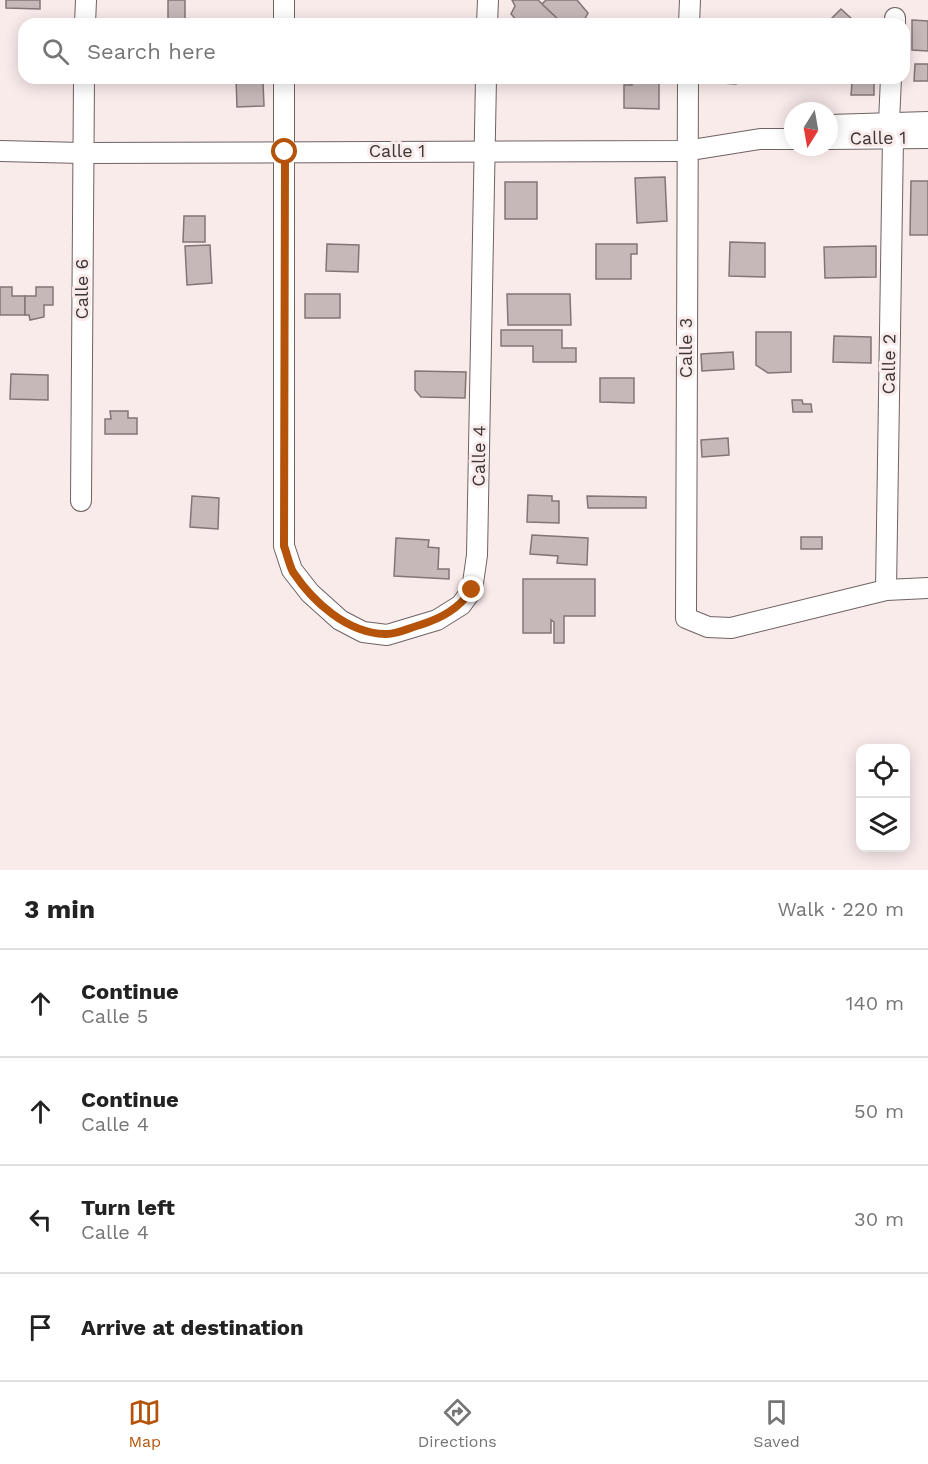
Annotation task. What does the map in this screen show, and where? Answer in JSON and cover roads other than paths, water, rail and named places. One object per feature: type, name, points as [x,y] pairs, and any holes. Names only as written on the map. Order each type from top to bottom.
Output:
[{"type":"street","points":[[85,18],[86,0]]},
{"type":"street","points":[[284,0],[284,18]]},
{"type":"street","points":[[487,18],[488,0]]},
{"type":"street","points":[[689,18],[690,0]]},
{"type":"street","name":"Calle 6","points":[[81,501],[84,84]]},
{"type":"street","points":[[284,84],[285,152]]},
{"type":"street","name":"Calle 4","points":[[285,152],[284,546],[292,570],[310,593],[339,620],[363,632],[387,635],[436,620],[461,604],[472,590],[477,555],[486,84]]},
{"type":"street","name":"Calle 3","points":[[688,84],[685,151],[686,618],[708,627],[731,628],[886,590]]},
{"type":"street","name":"Calle 2","points":[[886,590],[891,84]]},
{"type":"street","points":[[838,126],[891,130],[928,122]]},
{"type":"street","name":"Calle 1","points":[[838,138],[891,130],[928,138]]},
{"type":"street","points":[[760,139],[784,134]]},
{"type":"street","name":"Calle 1","points":[[0,151],[82,153],[685,151],[760,139],[784,139]]},
{"type":"street","points":[[886,590],[928,588]]}]
